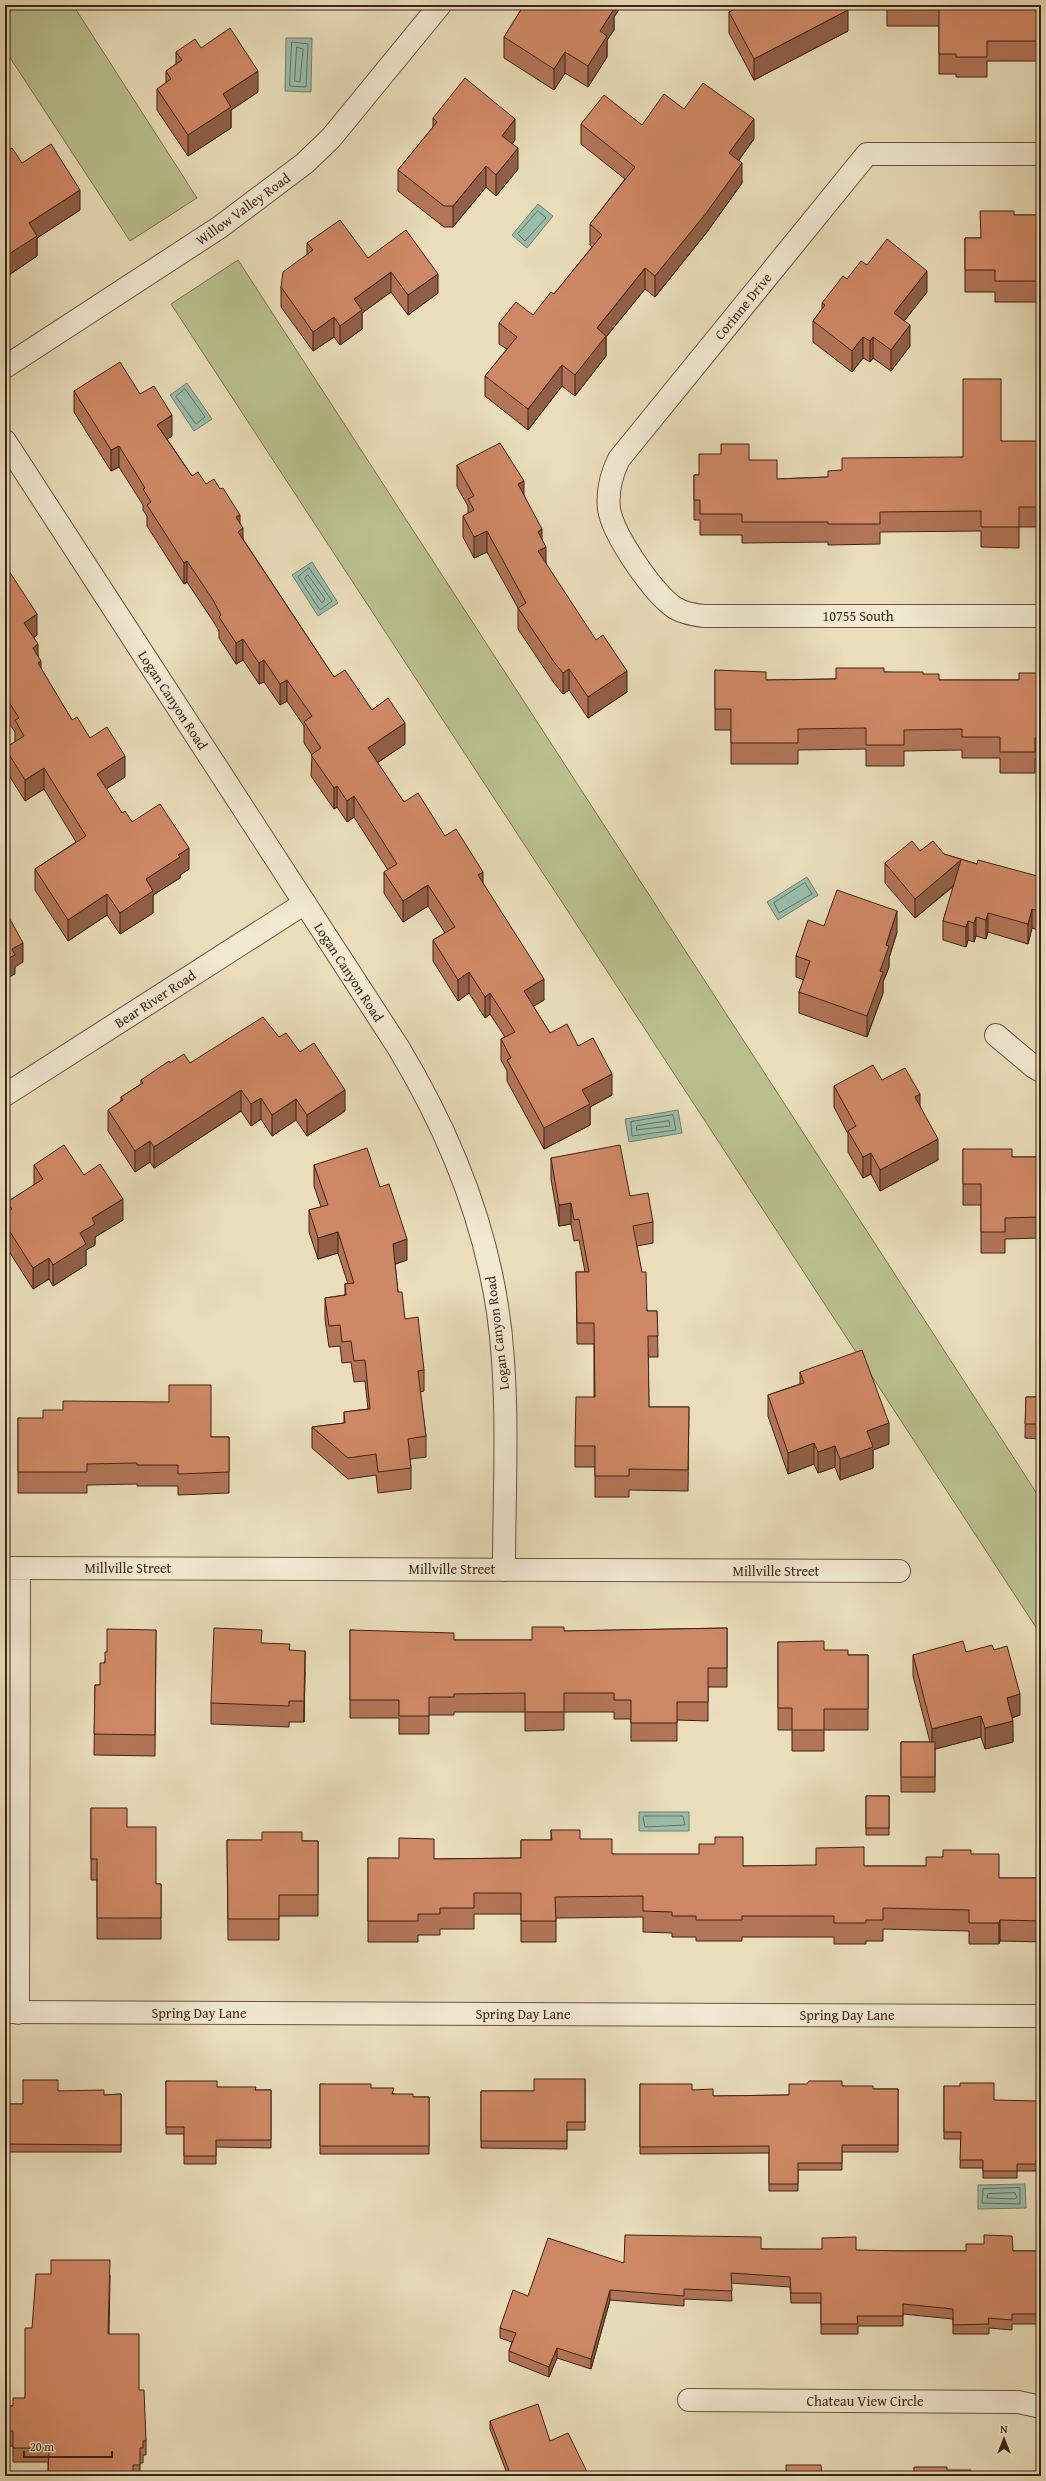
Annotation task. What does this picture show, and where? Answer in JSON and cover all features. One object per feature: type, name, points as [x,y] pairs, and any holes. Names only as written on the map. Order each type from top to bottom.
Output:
[{"type":"street","name":"Willow Valley Road","points":[[5,367],[220,227],[295,172],[331,138],[440,5]]},
{"type":"street","name":"Corinne Drive","points":[[676,608],[654,588],[618,535],[612,523],[609,504],[610,484],[619,459],[867,154],[1041,154]]},
{"type":"street","name":"Logan Canyon Road","points":[[5,441],[305,903],[421,1086],[460,1167],[474,1210],[496,1302],[503,1359],[505,1410],[504,1570]]},
{"type":"street","name":"10755 South","points":[[676,608],[684,612],[704,616],[1041,616]]},
{"type":"street","name":"Bear River Road","points":[[5,1095],[305,903]]},
{"type":"street","points":[[996,1035],[1034,1067],[1041,1071]]},
{"type":"street","name":"Millville Street","points":[[12,1568],[899,1571]]},
{"type":"street","points":[[11,2012],[12,1568]]},
{"type":"street","name":"Spring Day Lane","points":[[11,2012],[1041,2016]]},
{"type":"street","name":"Chateau View Circle","points":[[689,2400],[1018,2402],[1041,2407]]},
{"type":"shaded area","points":[[5,5],[73,5],[197,198],[130,241],[5,50]]},
{"type":"shaded area","points":[[238,260],[1041,1500],[1041,1635],[171,304]]},
{"type":"water","points":[[286,38],[312,38],[311,92],[285,91]]},
{"type":"water","points":[[538,204],[553,216],[527,248],[512,235]]},
{"type":"water","points":[[187,383],[212,419],[194,431],[170,395]]},
{"type":"water","points":[[312,562],[338,603],[318,616],[292,575]]},
{"type":"water","points":[[807,877],[818,895],[778,920],[767,902]]},
{"type":"water","points":[[678,1110],[682,1133],[629,1142],[625,1119]]},
{"type":"water","points":[[639,1812],[689,1812],[689,1831],[639,1831]]},
{"type":"water","points":[[1025,2184],[1026,2208],[978,2209],[978,2185]]},
{"type":"building","points":[[524,5],[608,5],[614,9],[600,31],[607,36],[588,66],[565,52],[554,69],[504,37]]},
{"type":"building","points":[[743,5],[846,5],[848,10],[754,59],[729,12]]},
{"type":"building","points":[[887,5],[1041,5],[1041,41],[987,41],[987,57],[956,57],[956,54],[939,54],[939,6],[887,7]]},
{"type":"building","points":[[230,28],[258,71],[223,94],[231,107],[188,135],[157,89],[171,79],[166,71],[182,60],[176,52],[195,39],[201,48]]},
{"type":"building","points":[[465,78],[515,119],[502,136],[518,148],[496,175],[486,166],[453,206],[444,206],[398,170],[437,122],[433,118]]},
{"type":"building","points":[[703,83],[754,119],[729,153],[742,163],[707,212],[655,276],[645,268],[597,328],[606,336],[575,375],[562,365],[528,409],[485,376],[517,337],[499,323],[516,302],[533,315],[551,292],[554,294],[602,235],[590,224],[635,167],[581,124],[604,95],[642,125],[664,94],[684,109]]},
{"type":"building","points":[[51,144],[80,190],[29,223],[37,236],[9,254],[5,249],[5,148],[7,151],[12,148],[22,163]]},
{"type":"building","points":[[980,211],[1014,211],[1014,215],[1041,215],[1041,281],[995,281],[995,270],[965,270],[965,238],[981,238]]},
{"type":"building","points":[[340,220],[368,258],[406,230],[438,274],[408,295],[391,272],[354,299],[362,310],[340,326],[334,317],[313,332],[281,287],[283,272],[313,250],[307,243]]},
{"type":"building","points":[[887,239],[927,271],[894,313],[910,325],[891,350],[873,337],[870,341],[863,337],[852,351],[813,321],[825,305],[822,303],[843,276],[847,279],[861,261],[867,265]]},
{"type":"building","points":[[120,362],[140,394],[154,386],[172,415],[157,425],[192,476],[198,472],[206,484],[214,479],[220,489],[223,488],[240,515],[236,517],[243,528],[238,532],[334,677],[345,670],[372,710],[388,698],[405,723],[368,748],[404,802],[418,793],[445,836],[456,829],[483,872],[478,875],[544,979],[524,991],[550,1033],[567,1024],[578,1046],[593,1038],[612,1074],[582,1090],[590,1104],[544,1128],[507,1060],[511,1058],[501,1039],[515,1032],[490,993],[485,997],[469,972],[458,980],[433,940],[455,927],[428,885],[403,901],[384,872],[397,864],[354,796],[347,801],[337,786],[334,788],[311,755],[321,748],[304,722],[312,716],[287,680],[280,684],[264,660],[259,663],[243,639],[236,643],[219,617],[221,615],[213,600],[187,561],[184,563],[147,505],[151,502],[143,489],[145,488],[119,446],[111,450],[74,391]]},
{"type":"building","points":[[963,379],[1001,379],[1001,441],[1040,441],[1041,507],[1019,507],[1019,527],[981,527],[981,511],[880,512],[880,524],[828,524],[828,522],[742,522],[742,514],[700,514],[700,500],[694,500],[694,475],[699,475],[699,454],[721,454],[721,444],[749,444],[749,460],[777,460],[777,479],[828,477],[828,471],[842,470],[842,458],[963,457]]},
{"type":"building","points":[[500,443],[524,481],[518,484],[542,529],[538,532],[546,547],[538,551],[596,640],[603,635],[627,671],[588,697],[569,669],[563,673],[554,662],[518,608],[526,603],[487,531],[474,537],[463,516],[474,510],[468,499],[474,496],[457,465]]},
{"type":"building","points":[[9,571],[37,614],[24,623],[38,644],[33,648],[41,661],[38,663],[72,720],[77,717],[90,738],[107,727],[125,756],[97,774],[122,813],[125,811],[132,822],[160,804],[189,848],[178,855],[180,857],[146,879],[153,891],[120,913],[107,894],[68,920],[35,869],[86,836],[44,768],[25,780],[5,748],[24,736],[15,720],[19,718],[5,696],[5,574]]},
{"type":"building","points":[[836,668],[884,668],[884,672],[923,672],[923,674],[939,674],[939,680],[1019,680],[1019,673],[1041,673],[1041,738],[1035,738],[1035,752],[1000,752],[1000,737],[962,737],[962,729],[904,730],[904,745],[866,745],[866,728],[798,729],[798,743],[731,743],[731,709],[715,709],[715,670],[766,672],[766,680],[836,679]]},
{"type":"building","points":[[912,841],[920,851],[933,841],[944,854],[977,864],[978,860],[1041,877],[1041,912],[1032,909],[1028,924],[988,913],[986,920],[976,917],[974,923],[968,921],[966,927],[943,921],[961,860],[915,899],[885,863]]},
{"type":"building","points":[[837,890],[897,911],[886,945],[889,946],[880,971],[883,972],[867,1016],[799,992],[810,961],[796,956],[808,920],[824,926]]},
{"type":"building","points":[[5,910],[23,943],[12,949],[15,955],[5,960]]},
{"type":"building","points":[[263,1017],[279,1037],[286,1033],[300,1052],[314,1043],[345,1090],[307,1115],[296,1099],[272,1115],[261,1098],[251,1104],[241,1090],[154,1147],[150,1141],[135,1151],[108,1110],[123,1100],[121,1097],[143,1083],[141,1080],[169,1061],[170,1063],[184,1054],[190,1063]]},
{"type":"building","points":[[873,1065],[882,1080],[905,1068],[920,1094],[915,1097],[938,1139],[880,1170],[871,1153],[863,1157],[848,1131],[856,1126],[834,1086]]},
{"type":"building","points":[[64,1145],[84,1175],[100,1164],[123,1199],[92,1218],[95,1224],[80,1233],[86,1244],[53,1265],[49,1258],[33,1268],[5,1224],[5,1213],[12,1209],[7,1202],[43,1179],[34,1165]]},
{"type":"building","points":[[620,1145],[630,1196],[648,1193],[653,1222],[633,1226],[642,1272],[646,1272],[647,1311],[657,1311],[658,1336],[648,1336],[649,1407],[689,1407],[688,1470],[629,1469],[629,1476],[595,1476],[595,1446],[575,1446],[576,1397],[595,1397],[594,1323],[577,1323],[576,1272],[589,1272],[579,1219],[574,1220],[571,1203],[559,1205],[551,1158]]},
{"type":"building","points":[[367,1148],[380,1187],[389,1184],[407,1239],[393,1244],[398,1292],[402,1292],[405,1319],[418,1317],[424,1370],[418,1371],[426,1436],[408,1439],[411,1468],[378,1472],[376,1454],[348,1458],[312,1427],[345,1423],[344,1412],[370,1409],[365,1360],[354,1361],[351,1341],[342,1342],[340,1325],[329,1326],[325,1298],[346,1295],[345,1284],[354,1283],[338,1232],[318,1238],[309,1210],[328,1205],[314,1165]]},
{"type":"building","points":[[963,1149],[1012,1149],[1012,1157],[1041,1157],[1041,1217],[1005,1218],[1005,1232],[981,1232],[981,1184],[963,1184]]},
{"type":"building","points":[[862,1350],[889,1423],[867,1431],[873,1447],[840,1459],[835,1446],[818,1452],[814,1443],[788,1453],[768,1395],[804,1383],[800,1372]]},
{"type":"building","points":[[169,1385],[211,1385],[211,1437],[229,1437],[229,1472],[178,1474],[178,1465],[137,1465],[137,1463],[87,1464],[87,1472],[18,1472],[18,1418],[43,1418],[43,1410],[63,1410],[63,1401],[169,1402]]},
{"type":"building","points":[[1026,1397],[1041,1397],[1041,1424],[1025,1424]]},
{"type":"building","points":[[532,1627],[564,1627],[564,1631],[727,1628],[727,1668],[708,1668],[708,1702],[677,1702],[677,1723],[631,1723],[631,1700],[614,1700],[614,1693],[564,1693],[564,1712],[525,1712],[525,1693],[454,1694],[454,1697],[429,1697],[429,1716],[399,1716],[399,1700],[350,1700],[350,1630],[454,1633],[454,1640],[532,1640]]},
{"type":"building","points":[[214,1628],[262,1630],[261,1643],[290,1644],[289,1650],[305,1651],[304,1701],[289,1701],[289,1706],[211,1703]]},
{"type":"building","points":[[107,1629],[156,1630],[155,1735],[94,1734],[95,1685],[100,1685],[100,1663],[105,1663],[105,1652],[107,1652]]},
{"type":"building","points":[[824,1641],[824,1650],[848,1650],[848,1655],[868,1655],[868,1709],[824,1709],[824,1730],[792,1730],[792,1708],[778,1708],[778,1642]]},
{"type":"building","points":[[963,1641],[966,1652],[992,1645],[994,1650],[1007,1646],[1020,1694],[1007,1698],[1013,1721],[985,1728],[981,1716],[932,1729],[913,1655]]},
{"type":"building","points":[[901,1742],[935,1742],[935,1777],[901,1777]]},
{"type":"building","points":[[866,1796],[889,1796],[889,1828],[866,1828]]},
{"type":"building","points":[[91,1808],[127,1808],[127,1827],[156,1827],[156,1884],[161,1884],[161,1918],[97,1918],[97,1859],[91,1859]]},
{"type":"building","points":[[551,1830],[580,1830],[580,1839],[612,1839],[612,1854],[699,1854],[699,1844],[715,1844],[715,1837],[743,1837],[743,1866],[816,1865],[816,1848],[864,1847],[864,1866],[926,1866],[926,1857],[943,1857],[943,1850],[971,1850],[971,1854],[999,1854],[999,1878],[1041,1878],[1041,1921],[1000,1920],[999,1923],[969,1923],[969,1910],[883,1908],[883,1920],[866,1920],[866,1923],[834,1923],[834,1916],[742,1916],[742,1920],[696,1920],[696,1916],[672,1916],[672,1912],[643,1911],[643,1896],[555,1897],[556,1921],[521,1921],[521,1893],[474,1893],[474,1908],[440,1908],[440,1914],[418,1914],[418,1921],[368,1921],[368,1858],[399,1858],[399,1838],[434,1839],[434,1859],[521,1858],[521,1840],[552,1840]]},
{"type":"building","points":[[262,1832],[302,1832],[302,1841],[318,1841],[318,1895],[279,1895],[279,1919],[228,1919],[227,1840],[262,1840]]},
{"type":"building","points":[[534,2079],[585,2079],[585,2122],[567,2122],[567,2141],[481,2141],[481,2091],[534,2091]]},
{"type":"building","points":[[23,2080],[58,2080],[58,2091],[104,2090],[104,2095],[121,2094],[121,2145],[5,2144],[5,2104],[23,2104]]},
{"type":"building","points":[[166,2081],[217,2081],[217,2087],[256,2087],[255,2090],[271,2090],[271,2140],[216,2140],[216,2156],[184,2156],[184,2127],[166,2127]]},
{"type":"building","points":[[809,2081],[842,2081],[842,2086],[873,2086],[873,2089],[898,2089],[898,2145],[842,2145],[842,2163],[798,2163],[798,2184],[769,2184],[769,2146],[640,2147],[640,2084],[692,2084],[692,2090],[713,2089],[713,2096],[789,2095],[789,2084],[807,2084]]},
{"type":"building","points":[[960,2083],[994,2083],[994,2100],[1038,2101],[1038,2105],[1041,2105],[1041,2160],[1036,2160],[1036,2164],[1017,2164],[1017,2171],[983,2171],[983,2160],[960,2160],[961,2132],[944,2132],[944,2086],[960,2086]]},
{"type":"building","points":[[320,2084],[371,2084],[371,2088],[394,2088],[392,2094],[413,2094],[413,2097],[429,2097],[429,2146],[320,2146]]},
{"type":"building","points":[[625,2235],[761,2237],[761,2249],[822,2249],[822,2238],[856,2237],[856,2250],[904,2251],[966,2251],[966,2244],[984,2244],[984,2235],[1012,2236],[1013,2251],[1041,2251],[1041,2314],[1012,2314],[1012,2320],[988,2318],[989,2324],[953,2325],[953,2309],[903,2304],[903,2316],[857,2316],[858,2324],[821,2324],[821,2293],[791,2293],[790,2277],[731,2273],[732,2291],[684,2289],[684,2296],[610,2290],[591,2359],[557,2348],[549,2367],[509,2351],[516,2333],[500,2328],[513,2290],[528,2296],[548,2238],[624,2263]]},
{"type":"building","points":[[51,2260],[110,2260],[108,2334],[139,2334],[139,2390],[144,2390],[146,2441],[143,2441],[143,2448],[140,2448],[140,2465],[133,2465],[133,2476],[48,2476],[49,2448],[13,2448],[13,2431],[8,2431],[8,2406],[13,2406],[13,2398],[25,2398],[25,2328],[32,2328],[36,2274],[51,2274]]},
{"type":"building","points":[[538,2404],[550,2441],[568,2433],[589,2476],[511,2476],[490,2421]]},
{"type":"building","points":[[786,2465],[821,2465],[822,2476],[786,2476]]},
{"type":"building","points":[[914,2467],[947,2467],[947,2470],[971,2470],[971,2474],[1000,2476],[914,2476]]}]
